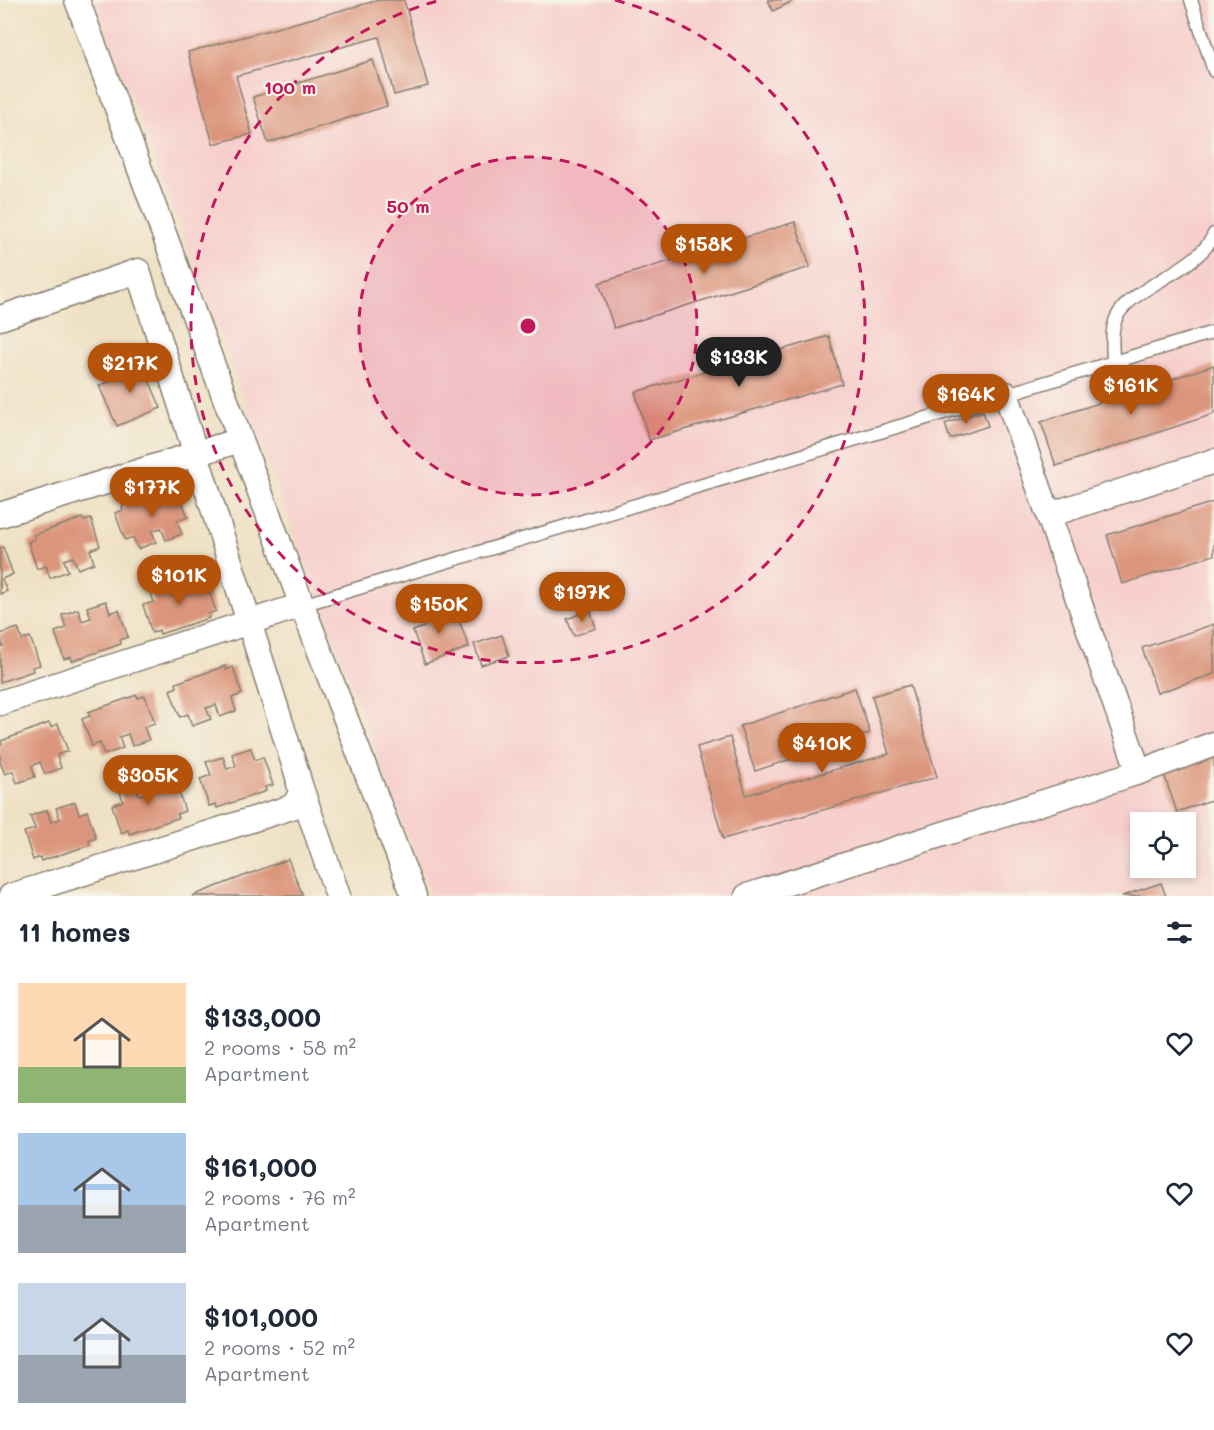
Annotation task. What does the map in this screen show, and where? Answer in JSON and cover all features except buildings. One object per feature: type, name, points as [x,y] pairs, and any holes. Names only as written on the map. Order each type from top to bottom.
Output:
[{"type":"street","points":[[77,0],[302,605],[414,896]]},
{"type":"street","points":[[0,318],[138,271],[248,623],[338,896]]},
{"type":"street","points":[[1006,394],[1139,772]]},
{"type":"street","points":[[0,515],[240,440]]},
{"type":"street","points":[[1049,515],[1214,461]]},
{"type":"street","points":[[0,703],[302,605]]},
{"type":"street","points":[[747,896],[1139,772],[1214,744]]},
{"type":"street","points":[[11,896],[292,807],[301,795],[298,777]]},
{"type":"lane","points":[[1191,0],[1214,71]]},
{"type":"lane","points":[[1113,362],[1114,323],[1127,302],[1184,267],[1211,240],[1214,234]]},
{"type":"lane","points":[[302,605],[1214,332]]},
{"type":"shaded area","points":[[95,0],[1214,0],[1214,896],[430,896]]}]
